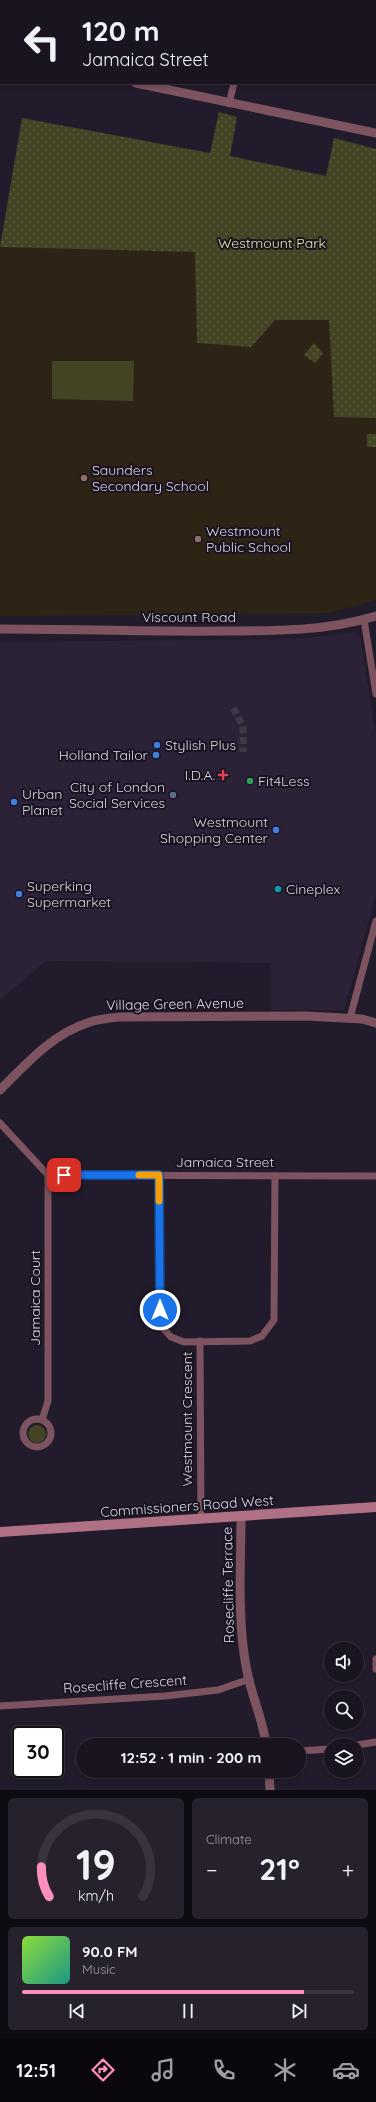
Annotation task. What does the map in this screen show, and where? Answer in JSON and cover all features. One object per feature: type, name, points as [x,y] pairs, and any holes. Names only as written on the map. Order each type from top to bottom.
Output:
[{"type":"main road","name":"Commissioners Road West","points":[[0,1532],[376,1507]]},
{"type":"street","points":[[140,84],[376,134]]},
{"type":"street","points":[[229,104],[234,84]]},
{"type":"street","name":"Viscount Road","points":[[0,629],[188,632],[263,631],[319,628],[364,620],[376,616]]},
{"type":"street","points":[[364,620],[376,694]]},
{"type":"street","points":[[350,1018],[376,921]]},
{"type":"street","name":"Village Green Avenue","points":[[0,1090],[52,1041],[67,1030],[91,1021],[120,1017],[306,1016],[362,1019],[376,1023]]},
{"type":"street","points":[[0,1123],[48,1174]]},
{"type":"street","name":"Jamaica Street","points":[[48,1174],[376,1176]]},
{"type":"street","name":"Jamaica Court","points":[[42,1420],[48,1401],[48,1174]]},
{"type":"street","name":"Westmount Crescent","points":[[159,1175],[160,1325],[171,1337],[184,1342],[250,1341],[262,1336],[274,1320],[275,1176]]},
{"type":"street","name":"Westmount Crescent","points":[[200,1342],[201,1519]]},
{"type":"street","name":"Rosecliffe Terrace","points":[[241,1517],[240,1621],[246,1666],[265,1738]]},
{"type":"street","points":[[376,1659],[376,1669]]},
{"type":"street","name":"Rosecliffe Crescent","points":[[0,1706],[166,1696],[218,1690],[250,1679]]},
{"type":"street","points":[[364,1745],[376,1742]]},
{"type":"street","points":[[306,1751],[324,1749]]},
{"type":"street","points":[[269,1778],[270,1790]]},
{"type":"shaded area","points":[[0,247],[196,252],[197,343],[251,347],[275,320],[329,320],[334,417],[376,418],[376,600],[330,613],[0,616]]},
{"type":"shaded area","points":[[354,632],[360,636],[376,735],[376,894],[344,1010],[271,1010],[271,963],[46,961],[0,1000],[0,642],[299,639]]},
{"type":"green space","name":"Westmount Park","points":[[219,112],[237,117],[230,156],[326,176],[334,138],[376,149],[376,418],[334,417],[329,320],[275,320],[251,347],[197,343],[195,252],[0,247],[22,118],[210,153]]},
{"type":"green space","points":[[314,343],[323,353],[315,363],[304,355]]},
{"type":"green space","points":[[52,361],[134,361],[133,401],[52,399]]},
{"type":"green space","points":[[367,434],[376,434],[376,447],[367,447]]},
{"type":"green space","points":[[37,1425],[41,1426],[45,1430],[45,1438],[41,1442],[37,1443],[33,1442],[29,1438],[28,1434],[29,1430],[33,1426]]},
{"type":"tunnel","points":[[233,708],[243,726],[243,752]]},
{"type":"slow traffic","points":[[139,1175],[159,1175],[159,1201]]},
{"type":"place","name":"Saunders Secondary School","points":[[84,478]]},
{"type":"place","name":"Westmount Public School","points":[[198,539]]},
{"type":"place","name":"Stylish Plus","points":[[157,745]]},
{"type":"place","name":"Holland Tailor","points":[[156,755]]},
{"type":"place","name":"I.D.A.","points":[[223,775]]},
{"type":"place","name":"Fit4Less","points":[[250,781]]},
{"type":"place","name":"City of London Social Services","points":[[173,795]]},
{"type":"place","name":"Urban Planet","points":[[14,802]]},
{"type":"place","name":"Westmount Shopping Center","points":[[276,830]]},
{"type":"place","name":"Cineplex","points":[[278,889]]},
{"type":"place","name":"Superking Supermarket","points":[[19,894]]},
{"type":"route","points":[[64,1175],[159,1175],[160,1310]]}]
